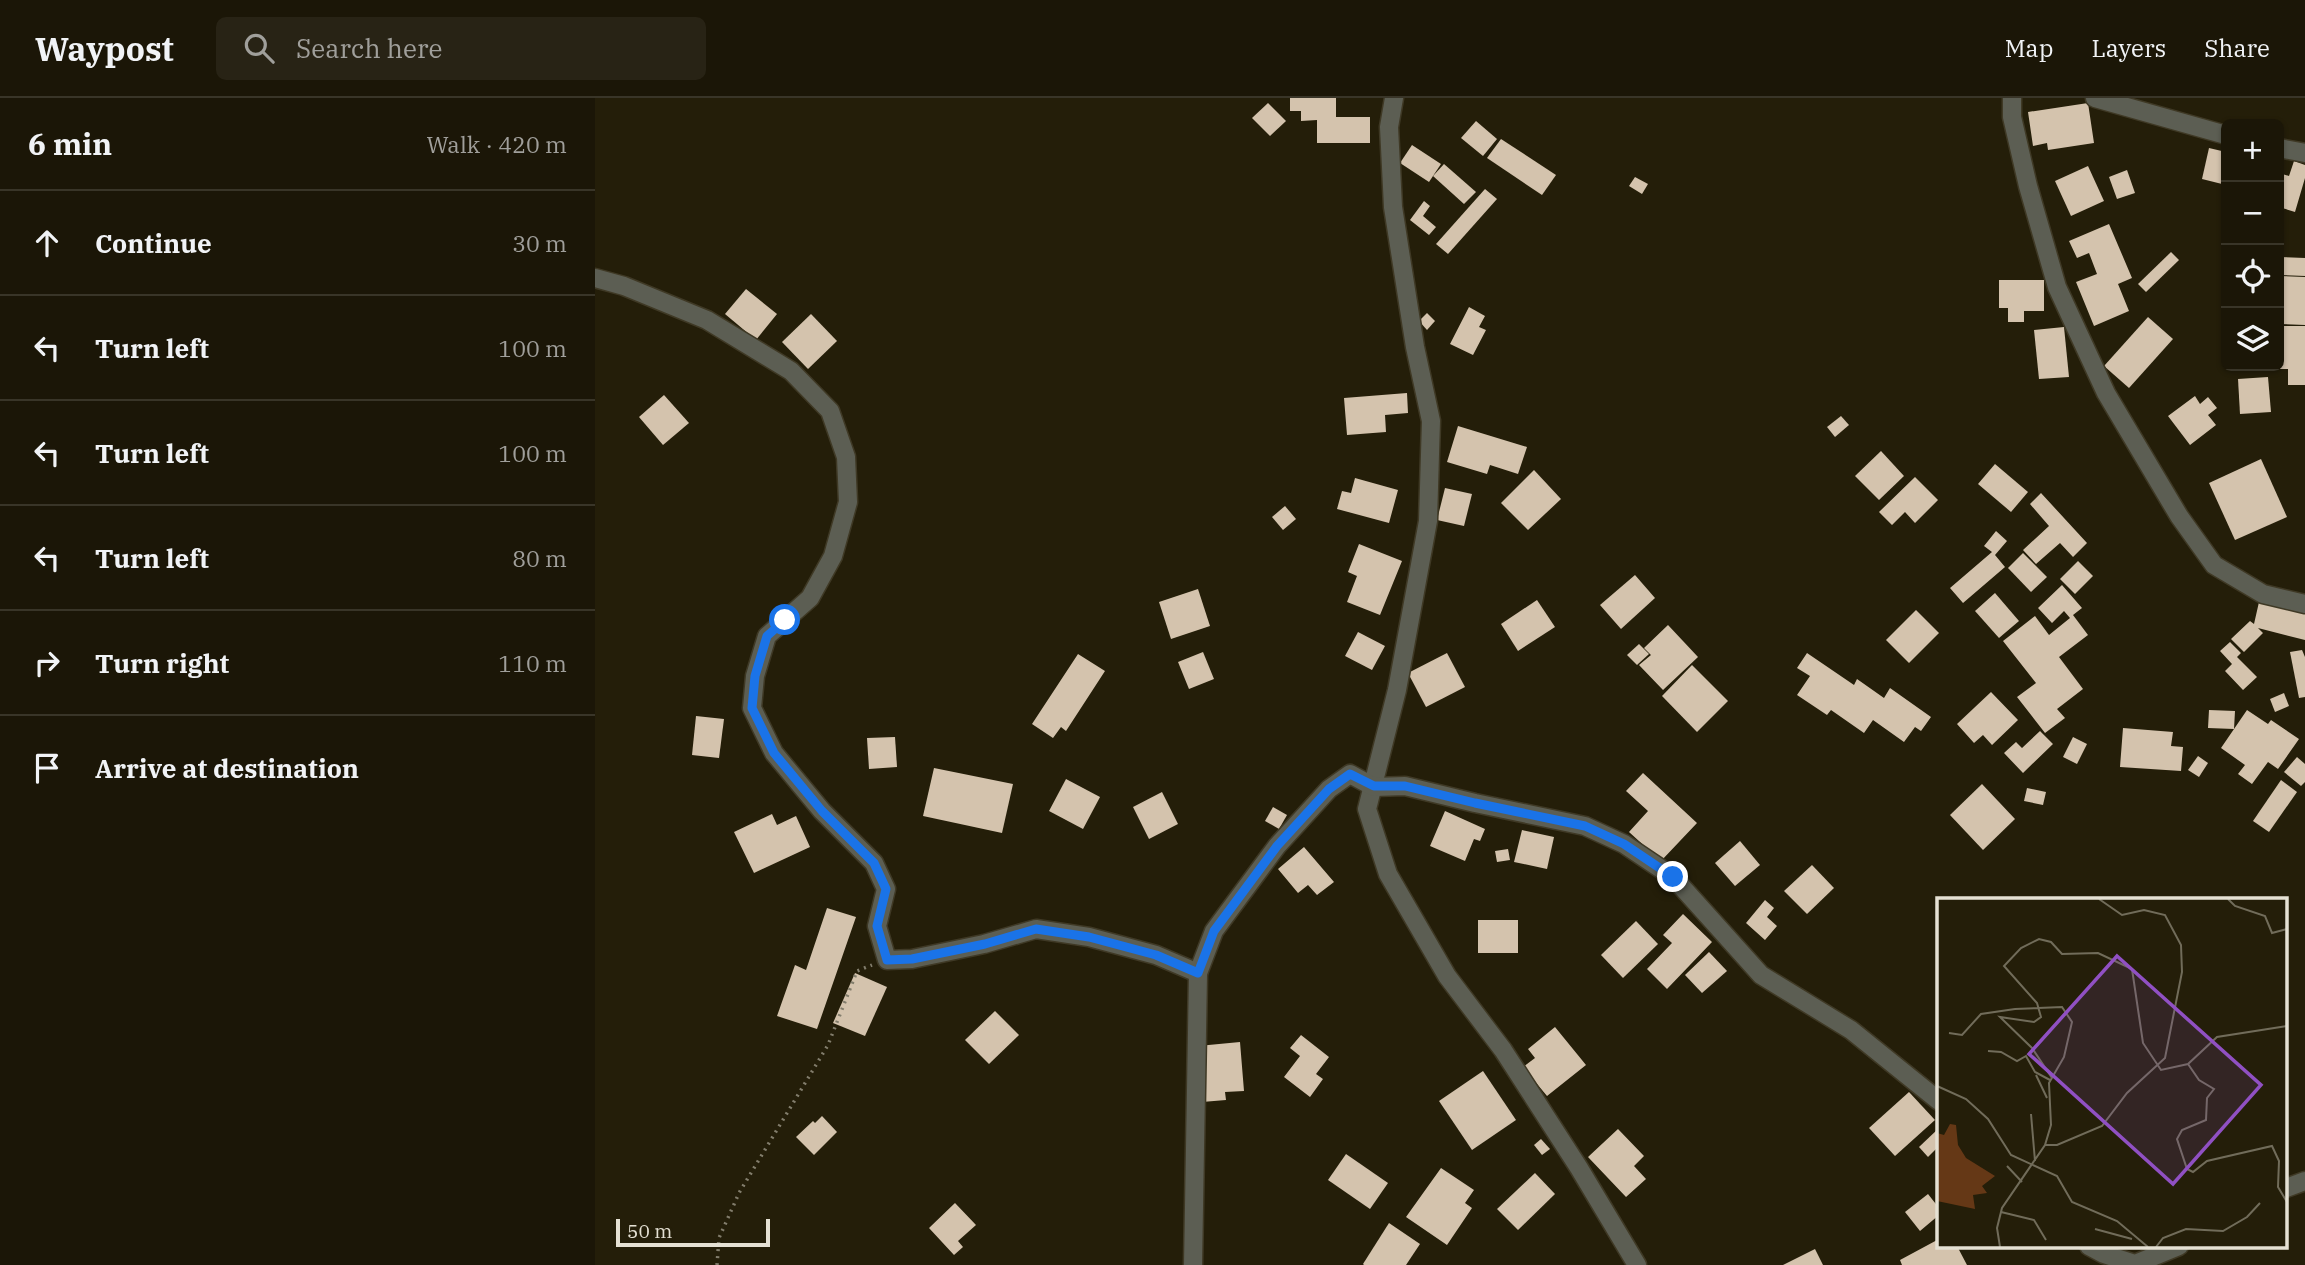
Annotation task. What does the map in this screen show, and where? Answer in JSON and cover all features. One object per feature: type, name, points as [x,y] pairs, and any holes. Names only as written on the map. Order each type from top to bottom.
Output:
[{"type":"street","points":[[1394,98],[1389,127],[1393,207],[1415,347],[1431,421],[1427,521],[1397,690],[1367,808],[1388,874],[1447,976],[1503,1050],[1637,1265]]},
{"type":"street","points":[[2012,98],[2012,117],[2025,175],[2057,287],[2106,393],[2179,516],[2214,565],[2263,594],[2305,604]]},
{"type":"street","points":[[2095,98],[2221,134]]},
{"type":"street","points":[[2284,149],[2305,153]]},
{"type":"street","points":[[595,278],[624,286],[707,320],[791,371],[830,411],[846,457],[848,502],[833,556],[810,598],[767,636],[755,676],[752,708],[774,753],[822,811],[874,863],[886,889],[877,926],[887,960],[912,959],[985,944],[1036,929],[1089,937],[1156,955],[1198,973]]},
{"type":"street","points":[[1193,1265],[1198,973],[1214,931],[1277,846],[1329,789],[1350,774],[1374,786],[1405,786],[1585,826],[1624,844],[1673,877],[1761,975],[1851,1030],[1937,1099]]},
{"type":"street","points":[[2287,1188],[2305,1181]]},
{"type":"street","points":[[2093,1248],[2135,1264],[2174,1248]]},
{"type":"path","points":[[717,1265],[719,1238],[739,1193],[828,1045],[857,971],[887,960]]},
{"type":"building","points":[[1290,98],[1336,98],[1336,117],[1370,117],[1370,143],[1317,143],[1317,120],[1301,121],[1301,111],[1290,111]]},
{"type":"building","points":[[1268,103],[1286,121],[1270,136],[1252,118]]},
{"type":"building","points":[[2088,103],[2094,143],[2048,150],[2047,143],[2033,146],[2028,112]]},
{"type":"building","points":[[1476,121],[1497,139],[1483,156],[1461,138]]},
{"type":"building","points":[[1501,139],[1556,175],[1542,195],[1487,158]]},
{"type":"building","points":[[1412,145],[1441,164],[1429,182],[1400,163]]},
{"type":"building","points":[[2209,148],[2221,151],[2221,184],[2202,179]]},
{"type":"building","points":[[2294,161],[2305,165],[2305,178],[2295,212],[2284,209],[2284,174],[2289,176]]},
{"type":"building","points":[[1444,164],[1476,192],[1464,204],[1433,176]]},
{"type":"building","points":[[2088,166],[2104,201],[2071,216],[2055,181]]},
{"type":"building","points":[[2127,170],[2135,193],[2117,199],[2109,177]]},
{"type":"building","points":[[1635,177],[1648,184],[1642,194],[1629,186]]},
{"type":"building","points":[[1485,189],[1497,199],[1448,254],[1436,244]]},
{"type":"building","points":[[1424,201],[1430,206],[1423,216],[1436,227],[1429,235],[1410,220]]},
{"type":"building","points":[[2109,224],[2132,278],[2118,284],[2129,311],[2094,326],[2076,282],[2097,274],[2089,253],[2077,258],[2069,241]]},
{"type":"building","points":[[2171,252],[2179,260],[2146,292],[2138,284]]},
{"type":"building","points":[[2284,257],[2305,258],[2305,276],[2284,275]]},
{"type":"building","points":[[2284,276],[2305,277],[2305,325],[2284,324]]},
{"type":"building","points":[[1999,280],[2044,280],[2044,311],[2024,311],[2024,322],[2008,322],[2008,308],[1999,308]]},
{"type":"building","points":[[746,289],[777,314],[756,340],[725,314]]},
{"type":"building","points":[[1469,307],[1485,316],[1479,327],[1486,330],[1473,355],[1450,344]]},
{"type":"building","points":[[1427,313],[1435,321],[1427,330],[1419,321]]},
{"type":"building","points":[[811,314],[837,341],[808,369],[782,342]]},
{"type":"building","points":[[2148,317],[2173,339],[2129,388],[2104,366]]},
{"type":"building","points":[[2284,326],[2305,326],[2305,385],[2288,385],[2288,369],[2284,369]]},
{"type":"building","points":[[2064,327],[2069,377],[2039,379],[2034,330]]},
{"type":"building","points":[[2268,377],[2271,412],[2240,414],[2238,379]]},
{"type":"building","points":[[1407,393],[1408,413],[1385,415],[1386,432],[1347,435],[1344,398]]},
{"type":"building","points":[[664,395],[689,423],[663,445],[639,417]]},
{"type":"building","points":[[2195,396],[2200,404],[2208,397],[2217,408],[2208,415],[2216,425],[2190,445],[2168,416]]},
{"type":"building","points":[[1841,416],[1849,425],[1835,437],[1827,427]]},
{"type":"building","points":[[1458,426],[1527,447],[1518,474],[1490,465],[1487,474],[1447,462]]},
{"type":"building","points":[[1881,451],[1904,476],[1879,500],[1855,476]]},
{"type":"building","points":[[2261,459],[2287,517],[2235,540],[2209,483]]},
{"type":"building","points":[[1995,464],[2028,492],[2011,512],[1978,484]]},
{"type":"building","points":[[1534,470],[1561,499],[1528,530],[1501,503]]},
{"type":"building","points":[[1915,477],[1938,500],[1915,523],[1905,512],[1892,525],[1879,512]]},
{"type":"building","points":[[1355,478],[1398,490],[1389,523],[1337,509],[1342,491],[1351,493]]},
{"type":"building","points":[[1445,488],[1472,494],[1464,526],[1437,520]]},
{"type":"building","points":[[2041,493],[2087,543],[2073,557],[2060,543],[2036,564],[2023,550],[2049,526],[2030,504]]},
{"type":"building","points":[[1285,506],[1296,519],[1283,530],[1272,517]]},
{"type":"building","points":[[1996,531],[2007,541],[1995,555],[2005,567],[1963,603],[1950,588],[1992,552],[1984,546]]},
{"type":"building","points":[[1359,544],[1402,561],[1380,615],[1347,602],[1357,576],[1348,572]]},
{"type":"building","points":[[2023,553],[2047,577],[2031,592],[2008,568]]},
{"type":"building","points":[[2078,561],[2093,576],[2075,594],[2060,579]]},
{"type":"building","points":[[1635,575],[1655,598],[1621,629],[1600,605]]},
{"type":"building","points":[[2062,585],[2082,608],[2073,615],[2088,635],[2059,657],[2083,689],[2057,709],[2065,718],[2045,733],[2017,697],[2036,683],[2003,641],[2035,616],[2049,635],[2070,618],[2064,611],[2052,623],[2038,608]]},
{"type":"building","points":[[1198,589],[1210,626],[1171,639],[1159,602]]},
{"type":"building","points":[[1995,593],[2019,621],[1999,638],[1975,611]]},
{"type":"building","points":[[1537,600],[1555,627],[1518,651],[1501,624]]},
{"type":"building","points":[[2259,602],[2305,613],[2305,640],[2258,628],[2263,633],[2244,652],[2231,639],[2250,621],[2254,624]]},
{"type":"building","points":[[1916,610],[1939,633],[1909,663],[1886,640]]},
{"type":"building","points":[[1668,625],[1698,657],[1663,690],[1639,665],[1651,655],[1644,648]]},
{"type":"building","points":[[1358,632],[1385,646],[1372,670],[1345,656]]},
{"type":"building","points":[[2230,642],[2241,653],[2237,657],[2257,677],[2243,690],[2225,671],[2232,664],[2220,651]]},
{"type":"building","points":[[1639,644],[1649,654],[1637,665],[1627,655]]},
{"type":"building","points":[[2302,650],[2305,657],[2305,697],[2299,698],[2290,652]]},
{"type":"building","points":[[1203,652],[1214,679],[1189,689],[1178,662]]},
{"type":"building","points":[[1447,653],[1465,687],[1426,707],[1408,673]]},
{"type":"building","points":[[1807,653],[1854,685],[1857,679],[1884,698],[1890,688],[1931,717],[1921,731],[1915,727],[1904,742],[1873,720],[1864,733],[1831,710],[1827,715],[1797,695],[1810,676],[1797,668]]},
{"type":"building","points":[[1078,654],[1105,671],[1066,731],[1061,727],[1053,738],[1032,724]]},
{"type":"building","points":[[1692,665],[1728,701],[1697,732],[1662,696]]},
{"type":"building","points":[[1991,692],[2018,720],[1992,745],[1983,735],[1974,743],[1957,724]]},
{"type":"building","points":[[2284,693],[2289,706],[2275,712],[2270,699]]},
{"type":"building","points":[[2209,710],[2235,711],[2234,729],[2208,728]]},
{"type":"building","points":[[2247,710],[2268,724],[2271,720],[2299,739],[2278,769],[2268,762],[2252,784],[2238,774],[2245,765],[2221,748]]},
{"type":"building","points":[[696,716],[724,719],[719,758],[692,755]]},
{"type":"building","points":[[2123,728],[2173,732],[2171,746],[2183,747],[2181,771],[2120,767]]},
{"type":"building","points":[[2040,731],[2053,744],[2023,773],[2004,753],[2016,742],[2022,748]]},
{"type":"building","points":[[895,737],[897,767],[869,769],[867,738]]},
{"type":"building","points":[[2073,737],[2087,744],[2077,764],[2063,757]]},
{"type":"building","points":[[2198,756],[2208,763],[2199,777],[2188,770]]},
{"type":"building","points":[[2297,757],[2305,764],[2305,782],[2301,786],[2284,772]]},
{"type":"building","points":[[934,768],[1013,784],[1002,833],[923,816]]},
{"type":"building","points":[[1643,773],[1697,823],[1661,861],[1629,832],[1648,811],[1626,791]]},
{"type":"building","points":[[1066,779],[1100,797],[1083,829],[1049,811]]},
{"type":"building","points":[[2281,780],[2297,792],[2269,832],[2253,821]]},
{"type":"building","points":[[1982,784],[2015,819],[1983,850],[1950,815]]},
{"type":"building","points":[[2027,788],[2046,792],[2043,805],[2024,801]]},
{"type":"building","points":[[1162,792],[1178,824],[1149,839],[1133,807]]},
{"type":"building","points":[[1273,807],[1287,815],[1279,829],[1265,821]]},
{"type":"building","points":[[1445,811],[1485,829],[1480,841],[1474,839],[1465,861],[1430,846]]},
{"type":"building","points":[[772,814],[777,825],[796,816],[810,847],[754,873],[734,832]]},
{"type":"building","points":[[1522,830],[1554,837],[1547,869],[1514,862]]},
{"type":"building","points":[[1740,841],[1760,865],[1735,886],[1715,863]]},
{"type":"building","points":[[1304,847],[1334,882],[1317,895],[1308,885],[1298,893],[1278,869]]},
{"type":"building","points":[[1508,849],[1510,860],[1497,862],[1495,851]]},
{"type":"building","points":[[1812,865],[1834,888],[1807,914],[1784,891]]},
{"type":"building","points":[[1765,900],[1774,908],[1767,917],[1777,926],[1765,940],[1746,923]]},
{"type":"building","points":[[827,908],[856,917],[817,1029],[777,1016],[795,965],[806,970]]},
{"type":"building","points":[[1683,914],[1712,942],[1667,989],[1647,969],[1672,943],[1663,935]]},
{"type":"building","points":[[1478,920],[1518,920],[1518,953],[1478,953]]},
{"type":"building","points":[[1636,921],[1658,944],[1623,978],[1601,955]]},
{"type":"building","points":[[1709,952],[1727,971],[1702,993],[1685,975]]},
{"type":"building","points":[[855,973],[887,987],[865,1036],[833,1023]]},
{"type":"building","points":[[995,1011],[1019,1035],[989,1064],[965,1040]]},
{"type":"building","points":[[1555,1027],[1586,1065],[1547,1096],[1523,1067],[1535,1058],[1528,1049]]},
{"type":"building","points":[[1301,1035],[1329,1057],[1316,1074],[1323,1079],[1310,1097],[1284,1077],[1300,1056],[1290,1048]]},
{"type":"building","points":[[1240,1042],[1244,1091],[1225,1092],[1226,1100],[1202,1102],[1198,1046]]},
{"type":"building","points":[[1483,1071],[1516,1120],[1472,1150],[1439,1101]]},
{"type":"building","points":[[1909,1092],[1935,1120],[1895,1156],[1869,1128]]},
{"type":"building","points":[[822,1116],[837,1132],[814,1155],[796,1137]]},
{"type":"building","points":[[1618,1129],[1644,1156],[1634,1166],[1646,1179],[1626,1197],[1588,1157]]},
{"type":"building","points":[[1937,1130],[1937,1148],[1928,1157],[1919,1147]]},
{"type":"building","points":[[1541,1139],[1550,1149],[1542,1155],[1534,1145]]},
{"type":"building","points":[[1346,1154],[1388,1183],[1370,1209],[1328,1180]]},
{"type":"building","points":[[1441,1168],[1474,1190],[1465,1203],[1472,1208],[1447,1245],[1406,1217]]},
{"type":"building","points":[[1535,1173],[1555,1194],[1518,1230],[1497,1209]]},
{"type":"building","points":[[1928,1194],[1937,1205],[1937,1217],[1920,1231],[1905,1212]]},
{"type":"building","points":[[955,1203],[976,1225],[958,1241],[963,1247],[954,1255],[929,1228]]},
{"type":"building","points":[[1389,1223],[1420,1244],[1406,1265],[1364,1265],[1363,1264]]},
{"type":"building","points":[[1937,1240],[1937,1248],[1958,1248],[1967,1265],[1902,1265],[1900,1260]]},
{"type":"building","points":[[1815,1249],[1823,1265],[1783,1265]]},
{"type":"route","points":[[785,620],[767,636],[755,676],[752,708],[774,753],[822,811],[874,863],[886,889],[877,926],[887,960],[912,959],[985,944],[1036,929],[1089,937],[1156,955],[1198,973],[1214,931],[1277,846],[1329,789],[1350,774],[1374,786],[1405,786],[1585,826],[1624,844],[1673,877]]}]
